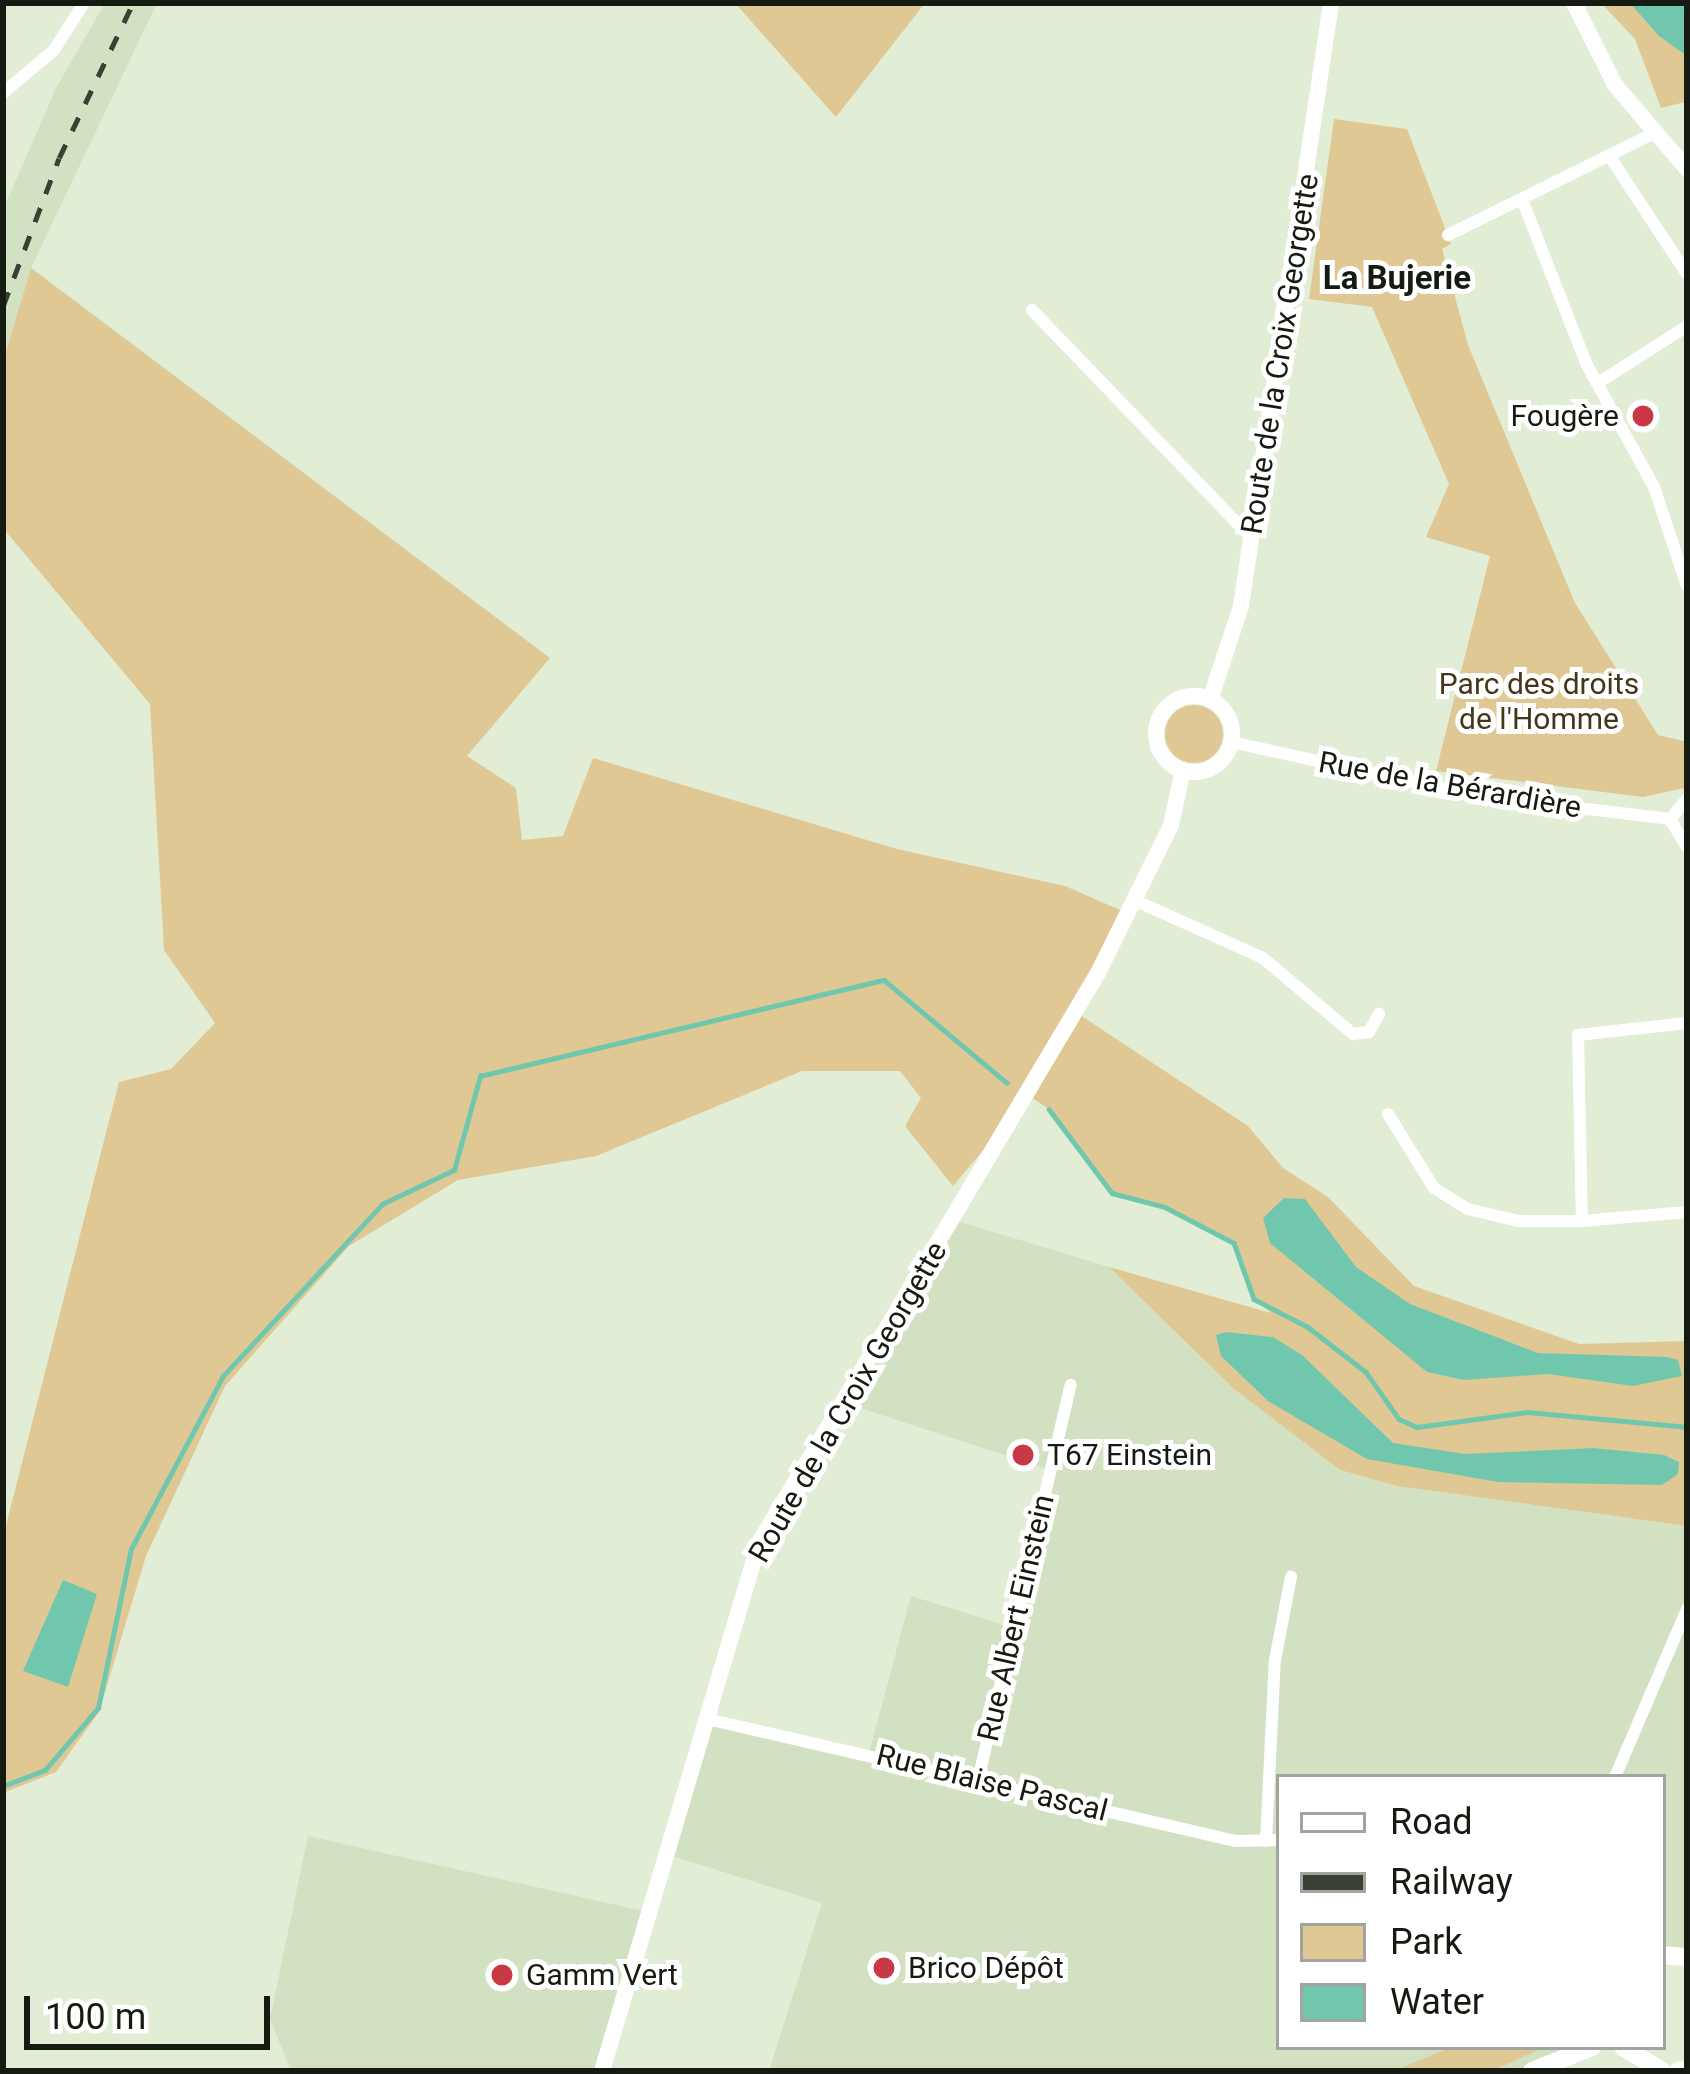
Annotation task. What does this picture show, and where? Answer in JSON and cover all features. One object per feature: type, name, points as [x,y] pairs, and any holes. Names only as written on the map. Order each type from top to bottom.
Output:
[{"type":"main road","points":[[1532,2071],[1584,2050]]},
{"type":"main road","points":[[1628,2050],[1662,2071]]},
{"type":"main road","points":[[1678,2071],[1687,2068]]},
{"type":"street","points":[[3,93],[54,50],[84,3]]},
{"type":"street","name":"Route de la Croix Georgette","points":[[1210,700],[1241,606],[1331,3]]},
{"type":"street","points":[[1574,3],[1615,86],[1687,169]]},
{"type":"street","points":[[1448,235],[1612,160],[1656,132]]},
{"type":"street","points":[[1612,160],[1687,274]]},
{"type":"street","points":[[1523,202],[1598,383],[1685,561],[1687,586]]},
{"type":"street","points":[[1031,310],[1252,539]]},
{"type":"street","points":[[1598,383],[1687,326]]},
{"type":"street","points":[[1185,698],[1210,700],[1228,717],[1231,742],[1208,770],[1183,770],[1158,747],[1158,722],[1185,698]]},
{"type":"street","name":"Rue de la Bérardière","points":[[1231,742],[1472,795],[1670,819]]},
{"type":"street","name":"Route de la Croix Georgette","points":[[602,2071],[759,1543],[1032,1090],[1171,825],[1183,770]]},
{"type":"street","points":[[1687,799],[1670,819],[1687,847]]},
{"type":"street","points":[[1134,900],[1263,958],[1352,1034],[1369,1032],[1378,1014]]},
{"type":"street","points":[[1582,1222],[1579,1035],[1687,1023]]},
{"type":"street","points":[[1388,1114],[1434,1188],[1468,1209],[1518,1221],[1582,1222],[1687,1212]]},
{"type":"street","name":"Rue Albert Einstein","points":[[978,1780],[1071,1385]]},
{"type":"street","points":[[1273,1841],[1275,1660],[1292,1577]]},
{"type":"street","points":[[1616,1774],[1687,1609]]},
{"type":"street","name":"Rue Blaise Pascal","points":[[706,1718],[1236,1841],[1273,1841]]},
{"type":"shaded area","points":[[105,3],[157,3],[31,268],[3,361],[3,210],[56,88]]},
{"type":"shaded area","points":[[954,1220],[1109,1267],[1234,1389],[1340,1470],[1397,1486],[1687,1526],[1687,1957],[1666,1955],[1666,1774],[1276,1774],[1276,2050],[1585,2050],[1532,2071],[769,2071],[822,1903],[669,1855],[707,1719],[869,1753],[911,1596],[1011,1627],[1050,1470],[845,1403]]},
{"type":"shaded area","points":[[308,1836],[652,1913],[602,2071],[291,2071],[270,2019]]},
{"type":"green space","points":[[735,3],[925,3],[836,117]]},
{"type":"green space","points":[[1601,3],[1630,3],[1687,56],[1685,102],[1661,108],[1635,39]]},
{"type":"green space","name":"Parc des droits de l'Homme","points":[[1334,119],[1407,129],[1451,244],[1442,249],[1468,345],[1575,603],[1658,735],[1687,742],[1684,788],[1643,797],[1436,771],[1490,556],[1426,537],[1449,484],[1372,307],[1309,299]]},
{"type":"green space","points":[[31,268],[550,658],[467,756],[516,788],[522,840],[563,836],[593,758],[897,849],[1065,886],[1127,913],[1077,1013],[1248,1126],[1283,1168],[1328,1197],[1414,1286],[1579,1344],[1687,1341],[1687,1526],[1397,1486],[1340,1470],[1234,1389],[1109,1267],[1271,1313],[1254,1299],[1234,1243],[1165,1207],[1112,1193],[1049,1109],[1029,1096],[953,1186],[905,1126],[921,1098],[900,1071],[802,1071],[596,1156],[458,1180],[349,1246],[225,1386],[146,1556],[99,1712],[56,1772],[3,1793],[3,1537],[119,1082],[171,1069],[215,1023],[164,950],[150,704],[3,528],[3,361]]},
{"type":"green space","points":[[1194,705],[1215,713],[1223,734],[1215,755],[1194,763],[1173,755],[1165,734],[1173,713]]},
{"type":"green space","points":[[1445,2050],[1538,2050],[1492,2071],[1393,2071]]},
{"type":"water","points":[[1630,3],[1687,3],[1687,56],[1659,36]]},
{"type":"water","points":[[1284,1198],[1305,1199],[1356,1267],[1410,1304],[1538,1353],[1667,1357],[1678,1360],[1682,1376],[1633,1386],[1548,1374],[1464,1380],[1427,1372],[1270,1243],[1263,1218]]},
{"type":"water","points":[[1216,1335],[1273,1337],[1302,1355],[1393,1443],[1465,1454],[1593,1448],[1664,1455],[1679,1462],[1678,1474],[1662,1485],[1498,1482],[1367,1459],[1268,1401],[1221,1356]]},
{"type":"water","points":[[63,1580],[97,1594],[68,1687],[23,1671]]},
{"type":"waterway","points":[[3,1786],[45,1770],[98,1708],[131,1549],[223,1376],[382,1204],[454,1170],[480,1076],[884,980],[1007,1083]]},
{"type":"waterway","points":[[1049,1109],[1112,1193],[1165,1207],[1234,1243],[1254,1299],[1308,1327],[1366,1372],[1399,1419],[1417,1427],[1528,1412],[1687,1427]]},
{"type":"railway","points":[[3,306],[59,158],[133,3]]},
{"type":"place","name":"Fougère","points":[[1643,416]]},
{"type":"place","name":"T67 Einstein","points":[[1023,1455]]},
{"type":"place","name":"Brico Dépôt","points":[[884,1968]]},
{"type":"place","name":"Gamm Vert","points":[[502,1975]]},
{"type":"district","name":"La Bujerie","points":[[1397,278]]}]
